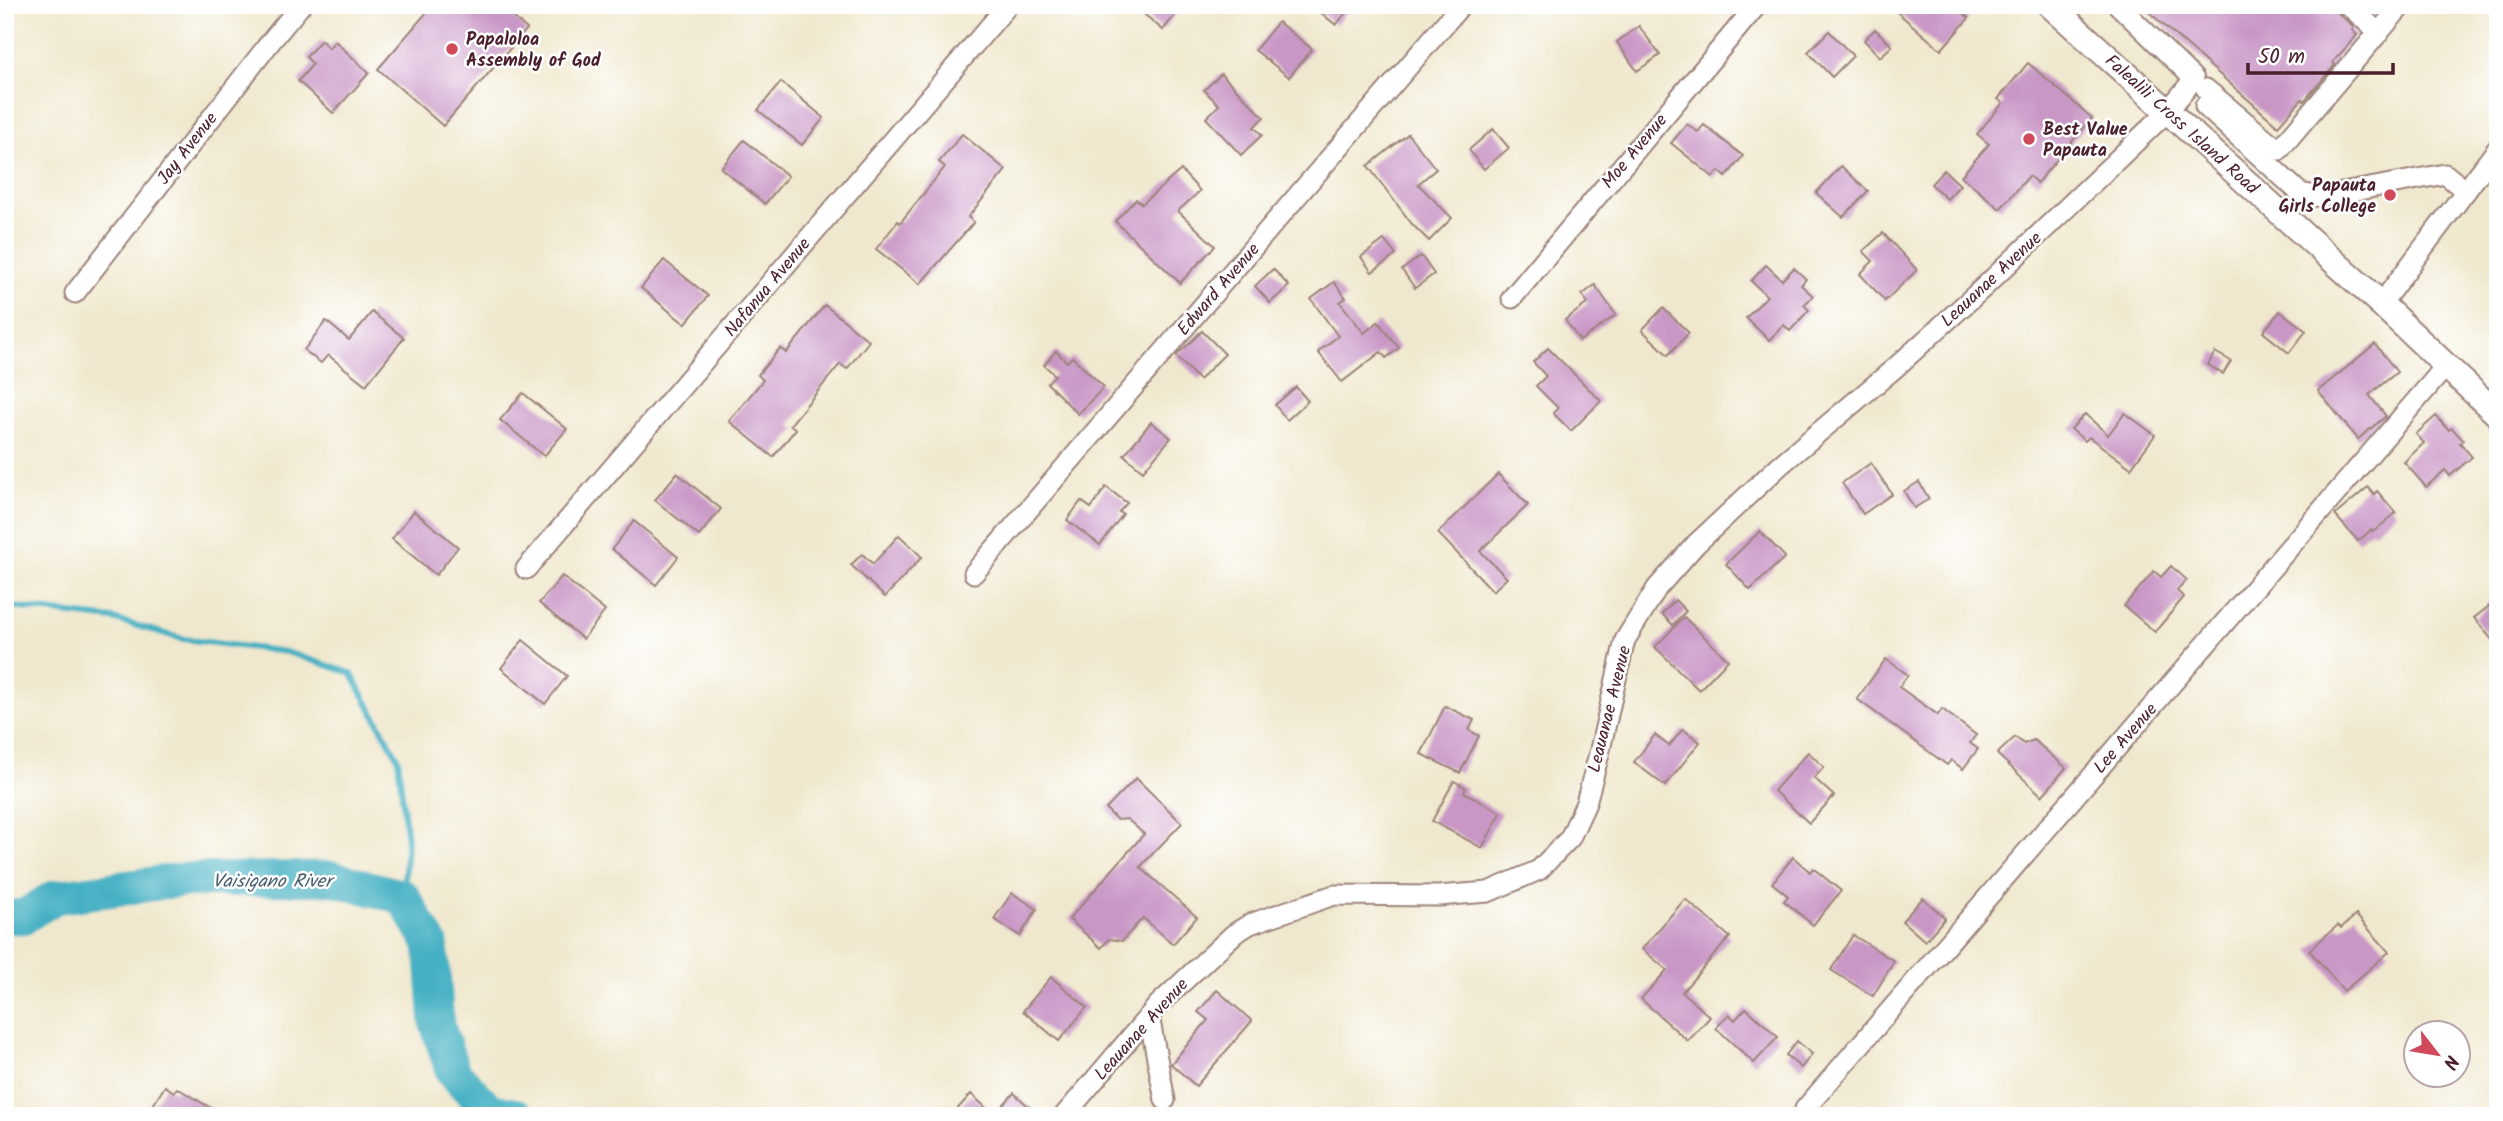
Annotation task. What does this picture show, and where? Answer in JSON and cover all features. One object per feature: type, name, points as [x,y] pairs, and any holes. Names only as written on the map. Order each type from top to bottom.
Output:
[{"type":"main road","name":"Falealili Cross Island Road","points":[[2050,5],[2381,304],[2498,415]]},
{"type":"street","name":"Jay Avenue","points":[[75,293],[301,5]]},
{"type":"street","name":"Nafanua Avenue","points":[[526,569],[1008,5]]},
{"type":"street","name":"Edward Avenue","points":[[974,573],[1461,5]]},
{"type":"street","name":"Moe Avenue","points":[[1512,298],[1757,5]]},
{"type":"street","points":[[2118,5],[2194,79],[2279,150],[2402,5]]},
{"type":"street","points":[[2348,5],[2379,33]]},
{"type":"street","name":"Leauanae Avenue","points":[[1064,1116],[1159,1004],[1234,934],[1250,924],[1334,895],[1438,896],[1488,892],[1539,870],[1570,838],[1586,803],[1625,640],[1657,588],[1705,535],[1779,466],[1896,367],[2167,112],[2194,79]]},
{"type":"street","points":[[2214,96],[2205,106],[2301,193],[2321,197],[2445,174],[2466,191]]},
{"type":"street","points":[[2381,304],[2498,148]]},
{"type":"street","name":"Lee Avenue","points":[[1805,1109],[2446,366]]},
{"type":"street","points":[[1149,1016],[1165,1100]]},
{"type":"building","name":"Papaloloa Assembly of God","points":[[433,5],[499,5],[527,29],[443,126],[378,69]]},
{"type":"building","points":[[1133,5],[1183,5],[1163,30]]},
{"type":"building","points":[[1311,5],[1352,5],[1336,25]]},
{"type":"building","points":[[1889,5],[1954,5],[1969,18],[1941,50]]},
{"type":"building","points":[[2141,5],[2336,5],[2339,14],[2354,27],[2352,30],[2357,35],[2304,101],[2302,99],[2278,126]]},
{"type":"building","points":[[1278,22],[1312,49],[1289,77],[1255,50]]},
{"type":"building","points":[[1639,26],[1660,55],[1637,71],[1617,42]]},
{"type":"building","points":[[1875,29],[1892,46],[1880,57],[1864,40]]},
{"type":"building","points":[[1829,31],[1853,56],[1832,77],[1808,52]]},
{"type":"building","points":[[321,40],[329,48],[335,41],[369,73],[333,113],[298,81],[313,64],[306,57]]},
{"type":"building","name":"Best Value Papauta","points":[[2028,63],[2092,118],[2037,183],[2029,176],[2000,209],[1961,176],[1989,144],[1977,134],[2003,103],[1998,99]]},
{"type":"building","points":[[1221,74],[1264,117],[1254,127],[1262,135],[1241,155],[1206,118],[1219,105],[1204,90]]},
{"type":"building","points":[[781,82],[824,118],[802,145],[758,110]]},
{"type":"building","points":[[1687,124],[1698,132],[1704,125],[1743,156],[1726,177],[1719,171],[1713,177],[1671,143]]},
{"type":"building","points":[[1493,129],[1509,148],[1484,169],[1469,150]]},
{"type":"building","points":[[962,134],[1006,170],[968,217],[974,222],[920,284],[876,249],[945,167],[939,162]]},
{"type":"building","points":[[1408,134],[1436,169],[1418,184],[1452,218],[1429,241],[1412,224],[1368,166]]},
{"type":"building","points":[[744,140],[788,176],[765,204],[721,168]]},
{"type":"building","points":[[1841,166],[1868,191],[1843,217],[1816,193]]},
{"type":"building","points":[[1181,170],[1200,191],[1178,211],[1215,246],[1180,283],[1115,221],[1136,199],[1142,204]]},
{"type":"building","points":[[1944,170],[1960,185],[1947,199],[1931,184]]},
{"type":"building","points":[[1883,233],[1917,270],[1885,301],[1860,274],[1873,261],[1863,251]]},
{"type":"building","points":[[1384,240],[1396,255],[1372,272],[1361,257]]},
{"type":"building","points":[[1421,256],[1434,274],[1415,288],[1402,270]]},
{"type":"building","points":[[664,260],[708,296],[685,324],[641,288]]},
{"type":"building","points":[[1766,265],[1782,280],[1794,268],[1806,279],[1801,285],[1813,296],[1804,305],[1809,310],[1790,331],[1784,325],[1769,340],[1746,318],[1767,296],[1751,281]]},
{"type":"building","points":[[1273,269],[1289,286],[1270,303],[1255,286]]},
{"type":"building","points":[[1334,282],[1346,298],[1340,302],[1364,333],[1378,322],[1399,348],[1386,358],[1381,352],[1342,382],[1318,352],[1338,336],[1311,299]]},
{"type":"building","points":[[1595,285],[1616,315],[1580,341],[1565,320],[1588,303],[1582,295]]},
{"type":"building","points":[[825,305],[869,341],[847,369],[840,364],[790,425],[796,429],[773,457],[729,421],[763,380],[758,375],[780,348],[786,353]]},
{"type":"building","points":[[1663,308],[1689,333],[1668,355],[1642,330]]},
{"type":"building","points":[[2280,311],[2306,331],[2289,353],[2263,332]]},
{"type":"building","points":[[372,312],[404,338],[366,385],[328,355],[321,363],[304,350],[326,321],[349,340]]},
{"type":"building","points":[[1202,331],[1225,354],[1199,380],[1176,356]]},
{"type":"building","points":[[2375,344],[2397,372],[2369,395],[2386,416],[2358,439],[2318,391]]},
{"type":"building","points":[[1548,348],[1601,401],[1571,431],[1553,413],[1558,408],[1536,386],[1546,376],[1533,362]]},
{"type":"building","points":[[1056,351],[1067,362],[1072,357],[1104,387],[1078,414],[1047,383],[1055,375],[1044,365]]},
{"type":"building","points":[[2215,352],[2231,361],[2223,374],[2208,365]]},
{"type":"building","points":[[1296,387],[1308,401],[1287,420],[1275,405]]},
{"type":"building","points":[[523,393],[567,429],[544,456],[500,420]]},
{"type":"building","points":[[2125,413],[2155,435],[2131,468],[2089,437],[2085,441],[2071,429],[2085,414],[2108,435]]},
{"type":"building","points":[[2436,416],[2463,440],[2460,443],[2472,457],[2450,476],[2445,470],[2426,487],[2404,462],[2424,443],[2416,434]]},
{"type":"building","points":[[1151,422],[1171,438],[1143,471],[1124,455]]},
{"type":"building","points":[[1871,463],[1892,494],[1863,514],[1842,483]]},
{"type":"building","points":[[677,473],[721,509],[699,536],[655,500]]},
{"type":"building","points":[[1498,474],[1528,505],[1480,551],[1507,578],[1493,591],[1438,533]]},
{"type":"building","points":[[1919,482],[1929,499],[1914,508],[1904,491]]},
{"type":"building","points":[[1106,487],[1127,503],[1119,512],[1123,514],[1100,545],[1067,520],[1081,501],[1091,508]]},
{"type":"building","points":[[2368,487],[2374,494],[2377,491],[2396,513],[2358,541],[2335,515]]},
{"type":"building","points":[[414,511],[458,547],[436,575],[392,539]]},
{"type":"building","points":[[634,521],[678,557],[656,585],[612,549]]},
{"type":"building","points":[[1760,531],[1785,557],[1750,590],[1726,564]]},
{"type":"building","points":[[899,535],[922,557],[885,597],[851,565],[862,554],[873,564]]},
{"type":"building","points":[[2171,566],[2187,580],[2177,591],[2184,597],[2155,632],[2124,606],[2154,571],[2161,577]]},
{"type":"building","points":[[562,576],[605,611],[583,639],[539,603]]},
{"type":"building","points":[[2498,599],[2498,647],[2474,618]]},
{"type":"building","points":[[1675,600],[1686,611],[1673,625],[1662,614]]},
{"type":"building","points":[[1684,617],[1728,660],[1699,690],[1655,647]]},
{"type":"building","points":[[523,640],[567,676],[545,704],[501,668]]},
{"type":"building","points":[[1886,659],[1908,675],[1899,687],[1938,715],[1942,709],[1976,735],[1970,743],[1978,749],[1963,769],[1951,760],[1947,765],[1857,699]]},
{"type":"building","points":[[1445,706],[1474,720],[1469,730],[1479,736],[1460,773],[1421,754]]},
{"type":"building","points":[[1683,729],[1700,742],[1665,786],[1634,762],[1655,735],[1669,746]]},
{"type":"building","points":[[2015,737],[2024,744],[2034,740],[2066,768],[2042,796],[1997,754]]},
{"type":"building","points":[[1808,752],[1824,767],[1814,778],[1834,796],[1809,823],[1774,791]]},
{"type":"building","points":[[1136,778],[1182,823],[1140,867],[1197,917],[1173,944],[1143,918],[1122,941],[1109,939],[1101,948],[1069,919],[1144,834],[1127,819],[1117,820],[1106,809]]},
{"type":"building","points":[[1454,781],[1466,788],[1464,792],[1501,813],[1482,848],[1432,821]]},
{"type":"building","points":[[1793,857],[1810,872],[1813,868],[1841,891],[1813,925],[1784,901],[1788,896],[1772,883]]},
{"type":"building","points":[[1012,893],[1037,909],[1020,936],[994,919]]},
{"type":"building","points":[[1923,898],[1945,918],[1925,941],[1902,921]]},
{"type":"building","points":[[1685,899],[1730,937],[1682,992],[1710,1017],[1688,1041],[1641,999],[1667,970],[1642,949]]},
{"type":"building","points":[[2356,915],[2389,952],[2344,991],[2309,950],[2338,925],[2341,928]]},
{"type":"building","points":[[1853,935],[1894,961],[1873,996],[1831,970]]},
{"type":"building","points":[[1051,977],[1087,1007],[1059,1041],[1023,1011]]},
{"type":"building","points":[[1217,990],[1252,1021],[1196,1086],[1171,1064],[1208,1020],[1198,1012]]},
{"type":"building","points":[[1746,1008],[1778,1037],[1754,1063],[1716,1028],[1729,1014],[1735,1020]]},
{"type":"building","points":[[1797,1041],[1812,1054],[1801,1068],[1786,1055]]},
{"type":"building","points":[[165,1086],[174,1092],[177,1088],[224,1116],[168,1116],[152,1107]]},
{"type":"building","points":[[1014,1093],[1039,1116],[951,1116],[971,1094],[994,1115]]},
{"type":"waterway","points":[[5,606],[113,619],[183,639],[286,652],[351,673],[398,758],[407,841],[403,897]]},
{"type":"waterway","name":"Vaisigano River","points":[[5,916],[23,917],[55,897],[182,880],[331,878],[403,897],[431,944],[437,1024],[453,1072],[489,1110],[517,1116]]},
{"type":"place","name":"Papaloloa Assembly of God","points":[[452,49]]},
{"type":"place","name":"Best Value Papauta","points":[[2029,139]]},
{"type":"place","name":"Papauta Girls College","points":[[2390,195]]}]
